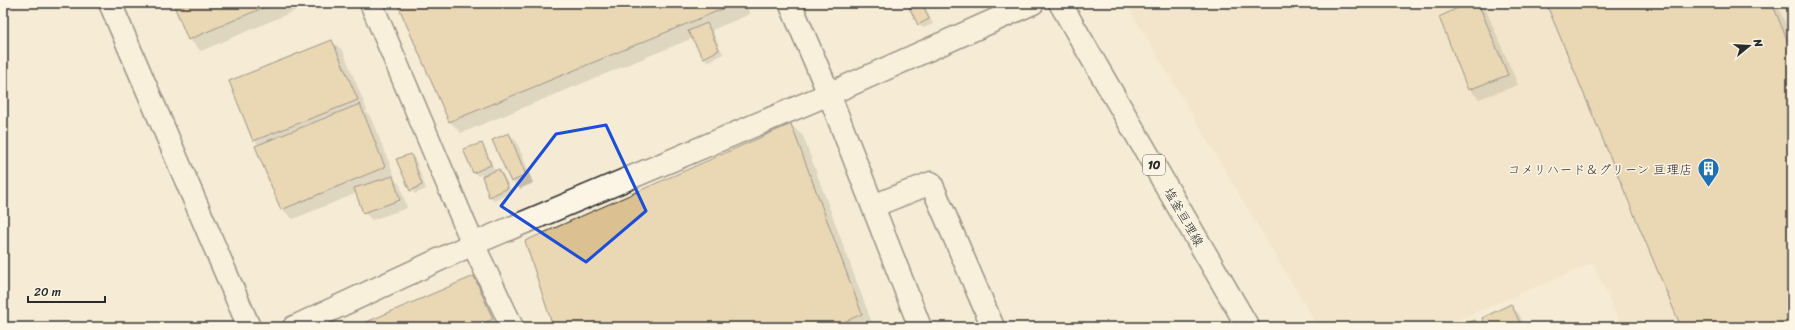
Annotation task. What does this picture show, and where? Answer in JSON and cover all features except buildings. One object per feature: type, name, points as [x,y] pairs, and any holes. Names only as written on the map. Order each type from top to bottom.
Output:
[{"type":"main road","points":[[110,3],[250,327]]},
{"type":"main road","points":[[371,3],[473,244],[512,327]]},
{"type":"main road","points":[[790,3],[829,94],[920,327]]},
{"type":"main road","points":[[294,327],[473,244],[829,94],[1033,3]]},
{"type":"main road","name":"塩釜亘理線","points":[[1060,3],[1248,327]]},
{"type":"main road","points":[[873,206],[931,183],[993,327]]},
{"type":"highlighted area","points":[[606,125],[646,211],[586,262],[501,206],[556,134]]},
{"type":"shaded area","points":[[1126,3],[1340,3],[1344,13],[1367,3],[1792,3],[1792,327],[1622,327],[1593,263],[1440,327],[1318,327]]},
{"type":"place","name":"コメリハード＆グリーン 亘理店","points":[[1708,188]]}]
